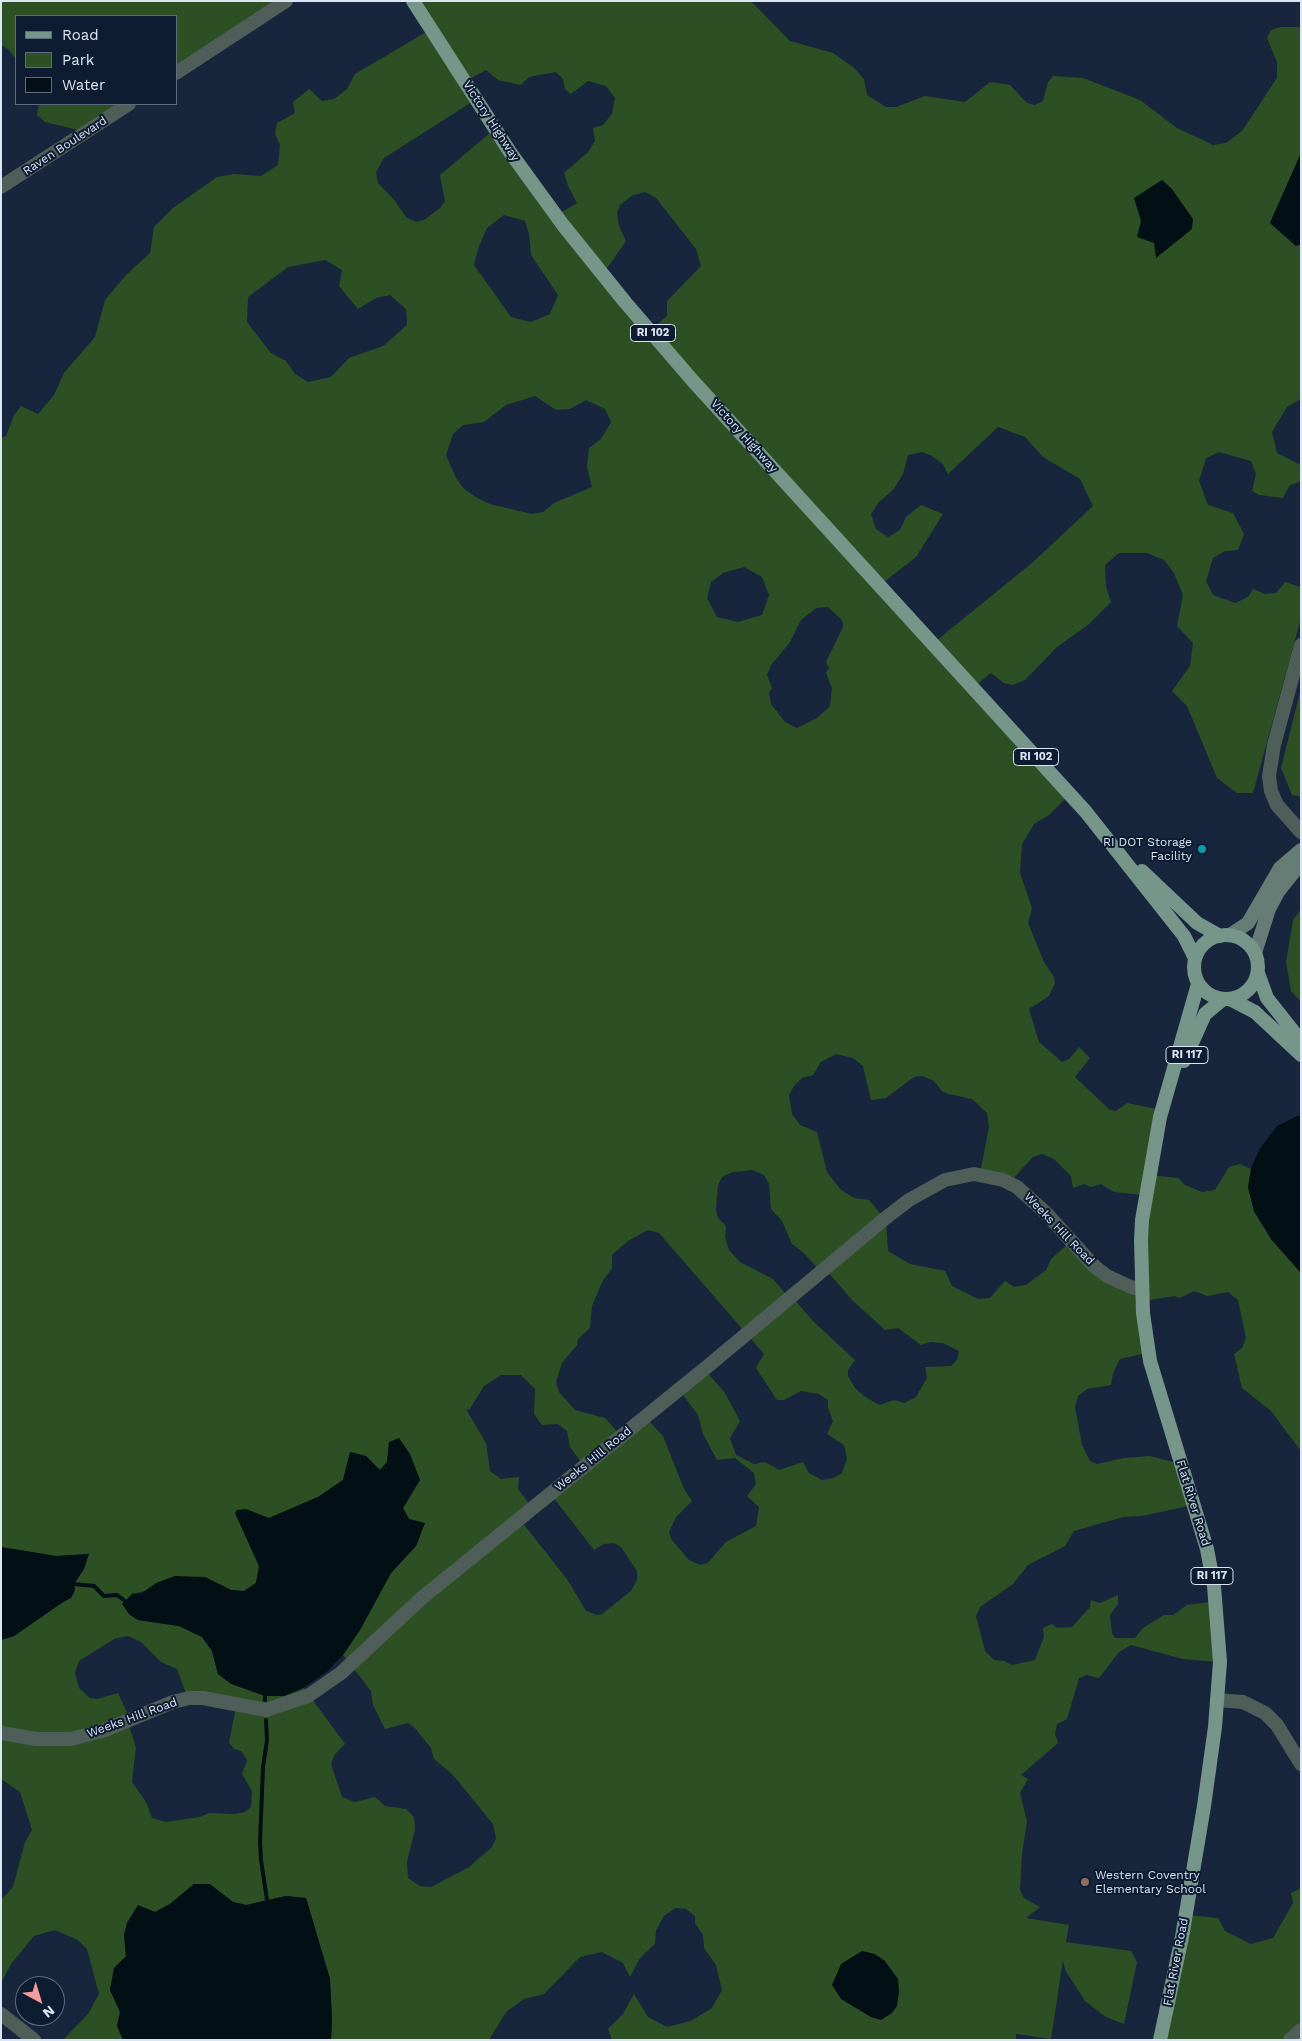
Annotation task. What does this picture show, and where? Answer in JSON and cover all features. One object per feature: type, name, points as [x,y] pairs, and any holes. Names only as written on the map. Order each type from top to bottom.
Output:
[{"type":"main road","name":"Victory Highway","points":[[413,1],[503,142],[563,225],[677,362],[1086,812],[1184,936],[1195,958]]},
{"type":"main road","name":"Victory Highway","points":[[1111,842],[1197,923],[1225,935]]},
{"type":"main road","points":[[1301,850],[1280,868],[1248,923],[1225,935],[1210,940],[1201,948],[1195,958],[1194,971],[1198,984],[1209,994],[1226,999],[1255,1012],[1301,1055]]},
{"type":"main road","points":[[1301,863],[1278,892],[1269,909],[1255,953],[1258,974],[1267,998],[1301,1041]]},
{"type":"main road","points":[[1225,935],[1245,941],[1255,953]]},
{"type":"main road","points":[[1226,999],[1248,991],[1258,974]]},
{"type":"main road","name":"Flat River Road","points":[[1160,2040],[1182,1937],[1203,1813],[1220,1662],[1214,1586],[1197,1513],[1153,1376],[1145,1330],[1142,1289],[1142,1220],[1160,1117],[1198,984]]},
{"type":"main road","name":"Flat River Road","points":[[1160,1117],[1206,1014],[1226,999]]},
{"type":"street","points":[[178,72],[286,1]]},
{"type":"street","name":"Raven Boulevard","points":[[1,187],[127,105]]},
{"type":"street","points":[[1301,645],[1274,745],[1269,776],[1271,790],[1278,805],[1301,832]]},
{"type":"street","name":"Weeks Hill Road","points":[[1,1733],[36,1739],[70,1739],[106,1730],[173,1702],[189,1698],[204,1698],[266,1710],[293,1702],[321,1688],[341,1673],[423,1597],[708,1366],[883,1220],[909,1200],[945,1180],[974,1174],[1003,1180],[1016,1187],[1046,1213],[1094,1266],[1117,1281],[1142,1289]]},
{"type":"street","points":[[1217,1700],[1243,1702],[1264,1714],[1277,1725],[1301,1764]]},
{"type":"street","points":[[1,2014],[34,2040]]},
{"type":"street","points":[[1290,2040],[1301,2030]]},
{"type":"green space","points":[[1,1],[279,1],[178,66],[178,15],[15,15],[15,58],[8,49],[1,45]]},
{"type":"green space","points":[[412,1],[751,1],[790,41],[833,53],[853,67],[864,79],[867,95],[886,107],[896,107],[925,96],[965,102],[990,82],[1010,85],[1027,103],[1035,105],[1043,101],[1048,82],[1053,76],[1083,78],[1140,100],[1177,128],[1213,145],[1226,143],[1242,131],[1277,78],[1277,62],[1267,38],[1271,30],[1281,27],[1301,27],[1301,153],[1270,223],[1296,246],[1301,244],[1301,399],[1287,407],[1272,432],[1277,453],[1301,465],[1301,481],[1289,486],[1283,498],[1259,495],[1252,491],[1256,474],[1251,461],[1219,452],[1206,458],[1199,481],[1208,505],[1233,513],[1244,534],[1238,550],[1225,551],[1213,558],[1206,581],[1213,595],[1235,603],[1248,597],[1253,589],[1265,594],[1276,593],[1285,582],[1301,587],[1301,618],[1253,793],[1237,793],[1217,778],[1187,706],[1172,691],[1190,666],[1193,643],[1177,626],[1183,595],[1174,573],[1164,560],[1147,553],[1119,553],[1105,565],[1106,587],[1111,602],[1088,625],[1057,647],[1025,680],[1013,685],[1004,683],[991,673],[972,689],[1068,796],[1049,815],[1034,824],[1022,844],[1020,873],[1032,908],[1028,923],[1044,962],[1054,977],[1055,983],[1049,996],[1029,1009],[1039,1042],[1062,1062],[1069,1059],[1079,1047],[1090,1058],[1075,1077],[1110,1110],[1116,1111],[1127,1103],[1157,1109],[1148,1175],[1178,1178],[1185,1185],[1202,1192],[1215,1190],[1229,1167],[1240,1164],[1251,1169],[1248,1187],[1254,1211],[1271,1239],[1301,1273],[1301,1451],[1271,1411],[1242,1388],[1234,1354],[1242,1348],[1246,1338],[1238,1300],[1228,1292],[1207,1296],[1194,1291],[1180,1298],[1174,1296],[1144,1301],[1146,1353],[1120,1359],[1113,1373],[1111,1385],[1087,1389],[1078,1396],[1075,1407],[1082,1445],[1090,1461],[1097,1464],[1124,1458],[1150,1456],[1180,1464],[1193,1505],[1142,1516],[1123,1517],[1074,1531],[1065,1546],[1028,1565],[1013,1584],[980,1607],[976,1616],[985,1651],[994,1660],[1004,1661],[1012,1665],[1035,1660],[1044,1637],[1043,1628],[1052,1624],[1057,1628],[1072,1627],[1090,1607],[1091,1600],[1100,1603],[1118,1595],[1118,1604],[1110,1615],[1112,1633],[1115,1638],[1135,1638],[1143,1628],[1164,1615],[1173,1615],[1187,1605],[1211,1602],[1218,1662],[1183,1659],[1131,1645],[1119,1652],[1099,1678],[1087,1675],[1079,1678],[1067,1719],[1057,1724],[1055,1734],[1058,1743],[1021,1775],[1028,1779],[1020,1793],[1027,1822],[1022,1853],[1020,1890],[1024,1898],[1040,1907],[1026,1918],[1069,1925],[1066,1942],[1131,1951],[1137,1962],[1124,2024],[1106,2017],[1085,2001],[1065,1970],[1063,1960],[1051,2039],[1016,2034],[1016,2040],[612,2040],[608,2029],[623,2014],[634,1994],[648,2017],[667,2027],[691,2021],[712,2008],[722,1990],[716,1965],[704,1948],[703,1935],[695,1923],[695,1916],[686,1909],[675,1908],[664,1916],[656,1930],[655,1944],[640,1958],[630,1977],[623,1963],[602,1952],[580,1957],[544,1994],[524,1999],[506,2012],[489,2040],[331,2040],[330,1979],[306,1898],[286,1896],[246,1905],[233,1902],[222,1894],[194,1884],[170,1904],[155,1912],[138,1906],[127,1923],[124,1935],[126,1957],[114,1968],[110,1990],[120,2012],[117,2026],[123,2040],[63,2040],[88,2014],[99,1994],[87,1949],[78,1940],[55,1930],[34,1936],[11,1964],[1,1983],[1,1900],[13,1887],[25,1842],[32,1830],[20,1792],[1,1779],[1,1640],[14,1636],[71,1598],[75,1590],[74,1584],[84,1569],[88,1554],[56,1556],[1,1547],[1,438],[6,436],[14,415],[21,406],[38,414],[54,395],[64,373],[95,337],[105,300],[126,275],[150,253],[154,227],[173,208],[217,177],[234,174],[261,176],[278,165],[280,145],[275,134],[277,123],[295,113],[293,102],[309,89],[322,101],[334,99],[347,89],[355,74],[428,31]],"holes":[[[486,70],[498,80],[521,85],[529,77],[556,72],[563,79],[565,89],[571,94],[588,81],[606,86],[615,98],[612,114],[603,125],[593,128],[595,141],[588,152],[564,173],[577,203],[555,216],[491,132],[440,175],[445,201],[440,208],[424,220],[416,222],[406,217],[395,201],[378,183],[376,172],[384,158],[475,100],[464,82]],[[645,192],[656,198],[696,249],[701,266],[667,301],[667,316],[650,330],[603,274],[626,241],[619,226],[617,213],[620,205],[633,195]],[[504,215],[525,221],[529,234],[531,255],[558,295],[550,314],[531,322],[511,317],[474,265],[478,249],[487,228]],[[325,260],[342,270],[339,286],[358,309],[376,298],[390,295],[406,309],[407,325],[383,346],[349,358],[331,377],[308,382],[295,374],[286,361],[271,353],[247,322],[248,297],[288,267]],[[535,396],[556,410],[570,409],[586,400],[605,409],[611,422],[601,439],[589,448],[587,467],[592,487],[554,503],[543,512],[532,514],[490,504],[464,489],[456,478],[446,455],[453,434],[463,425],[484,422],[506,405]],[[998,427],[1025,437],[1043,457],[1080,479],[1093,506],[1032,563],[931,645],[879,586],[916,557],[943,514],[921,505],[906,517],[900,530],[888,537],[876,529],[871,514],[879,502],[893,490],[903,474],[908,455],[922,452],[943,464],[948,474]],[[744,567],[762,577],[769,595],[762,615],[738,622],[717,617],[707,598],[711,582],[723,573]],[[828,607],[842,620],[843,627],[826,662],[829,668],[826,673],[832,688],[830,706],[817,718],[797,728],[785,722],[771,704],[769,693],[772,688],[767,675],[771,665],[790,642],[801,620],[816,608]],[[836,1054],[853,1058],[863,1066],[871,1100],[886,1098],[914,1077],[922,1076],[934,1081],[942,1091],[972,1099],[987,1113],[989,1127],[980,1174],[1009,1183],[1033,1157],[1042,1154],[1054,1159],[1071,1176],[1073,1188],[1084,1184],[1091,1187],[1101,1184],[1114,1192],[1143,1195],[1141,1289],[1093,1266],[1070,1242],[1051,1259],[1046,1270],[1026,1285],[1014,1287],[1005,1281],[990,1298],[978,1299],[952,1286],[945,1271],[910,1264],[888,1251],[886,1220],[869,1200],[854,1198],[840,1189],[827,1172],[817,1132],[800,1125],[792,1114],[789,1095],[802,1078],[813,1075],[821,1062]],[[752,1170],[764,1175],[769,1184],[771,1209],[782,1221],[792,1244],[804,1253],[821,1272],[827,1271],[853,1301],[885,1330],[898,1328],[921,1345],[930,1342],[943,1343],[959,1351],[957,1360],[951,1366],[925,1367],[927,1378],[916,1397],[904,1403],[894,1400],[879,1405],[864,1396],[855,1388],[848,1376],[848,1370],[855,1360],[814,1322],[794,1299],[790,1299],[773,1279],[740,1262],[729,1250],[725,1237],[726,1226],[718,1218],[716,1209],[718,1185],[722,1177],[733,1172]],[[648,1230],[659,1233],[764,1354],[756,1368],[777,1400],[784,1400],[801,1391],[819,1394],[828,1400],[828,1408],[833,1421],[827,1434],[844,1445],[847,1459],[842,1473],[833,1478],[822,1480],[809,1473],[803,1462],[779,1470],[765,1462],[754,1464],[736,1455],[730,1438],[740,1421],[725,1393],[706,1371],[681,1392],[698,1415],[703,1434],[717,1460],[735,1458],[754,1473],[756,1484],[747,1496],[759,1507],[756,1526],[726,1542],[708,1563],[700,1565],[689,1560],[671,1539],[669,1532],[676,1517],[692,1501],[684,1489],[663,1436],[647,1419],[622,1437],[605,1418],[575,1410],[559,1392],[556,1382],[562,1363],[577,1345],[578,1339],[590,1328],[592,1306],[602,1282],[612,1268],[612,1255],[628,1241]],[[501,1375],[521,1375],[535,1389],[534,1414],[542,1425],[558,1424],[567,1431],[570,1447],[584,1466],[553,1497],[594,1550],[604,1544],[614,1543],[621,1547],[637,1571],[637,1580],[631,1591],[602,1614],[597,1615],[586,1611],[567,1579],[521,1521],[533,1509],[518,1489],[519,1477],[501,1479],[490,1471],[486,1443],[466,1409],[469,1410],[484,1386]],[[389,1442],[420,1480],[403,1508],[409,1519],[424,1523],[416,1546],[391,1573],[360,1630],[343,1655],[371,1691],[373,1705],[385,1729],[408,1723],[415,1728],[431,1748],[434,1759],[453,1775],[493,1824],[496,1838],[492,1847],[469,1867],[431,1887],[420,1886],[408,1878],[407,1862],[415,1829],[414,1817],[406,1809],[385,1806],[375,1797],[355,1802],[342,1797],[331,1764],[335,1754],[345,1744],[304,1688],[284,1696],[265,1696],[218,1674],[212,1651],[202,1637],[179,1626],[138,1620],[129,1614],[132,1594],[205,1577],[231,1590],[244,1591],[256,1583],[259,1566],[235,1513],[269,1518],[318,1497],[343,1480],[350,1452],[366,1456],[380,1470],[387,1462]],[[128,1636],[141,1642],[161,1662],[177,1669],[188,1699],[236,1707],[229,1742],[234,1749],[241,1751],[247,1760],[242,1774],[252,1791],[251,1807],[245,1812],[235,1814],[209,1813],[200,1817],[166,1822],[152,1818],[146,1802],[132,1782],[136,1748],[128,1722],[130,1719],[118,1693],[97,1699],[90,1698],[79,1688],[75,1673],[79,1661],[114,1639]]]},
{"type":"green space","points":[[39,105],[117,105],[78,130],[45,122],[37,115]]},
{"type":"green space","points":[[1301,688],[1301,797],[1292,795],[1281,768]]},
{"type":"green space","points":[[1301,909],[1301,1002],[1291,991],[1286,962],[1293,920]]},
{"type":"green space","points":[[1301,1888],[1301,2040],[1160,2040],[1187,1915],[1218,1918],[1225,1931],[1251,1944],[1273,1938],[1293,1903],[1291,1893]]},
{"type":"water","points":[[1301,153],[1301,244],[1296,246],[1270,223]]},
{"type":"water","points":[[1162,180],[1172,189],[1193,219],[1192,229],[1156,258],[1154,243],[1137,237],[1141,221],[1134,198]]},
{"type":"water","points":[[1297,1116],[1301,1116],[1301,1273],[1271,1239],[1254,1211],[1248,1187],[1251,1169],[1259,1150],[1277,1126]]},
{"type":"water","points":[[399,1438],[410,1454],[420,1480],[403,1508],[409,1519],[425,1523],[416,1546],[391,1573],[360,1630],[343,1655],[328,1671],[303,1688],[284,1696],[265,1696],[231,1684],[218,1674],[212,1651],[202,1637],[179,1626],[138,1620],[129,1614],[122,1604],[132,1594],[142,1593],[156,1583],[175,1576],[205,1577],[231,1590],[244,1591],[256,1583],[259,1566],[235,1513],[237,1510],[246,1509],[269,1518],[318,1497],[343,1480],[350,1452],[366,1456],[380,1470],[387,1462],[389,1442]]},
{"type":"water","points":[[1,1547],[56,1556],[89,1554],[84,1569],[74,1584],[75,1590],[71,1598],[14,1636],[1,1640]]},
{"type":"water","points":[[194,1884],[210,1884],[233,1902],[246,1905],[286,1896],[306,1898],[330,1979],[331,2040],[123,2040],[117,2026],[120,2012],[110,1990],[114,1968],[126,1956],[124,1935],[127,1923],[138,1905],[155,1912],[170,1904]]},
{"type":"water","points":[[862,1951],[875,1954],[885,1961],[898,1979],[897,2006],[892,2013],[881,2020],[871,2017],[841,1999],[832,1985],[841,1964]]},
{"type":"waterway","points":[[74,1584],[94,1586],[104,1596],[117,1595],[125,1601]]},
{"type":"waterway","points":[[266,1720],[267,1740],[263,1767],[260,1842],[267,1900]]},
{"type":"place","name":"RI DOT Storage Facility","points":[[1202,849]]},
{"type":"place","name":"Western Coventry Elementary School","points":[[1085,1882]]}]
